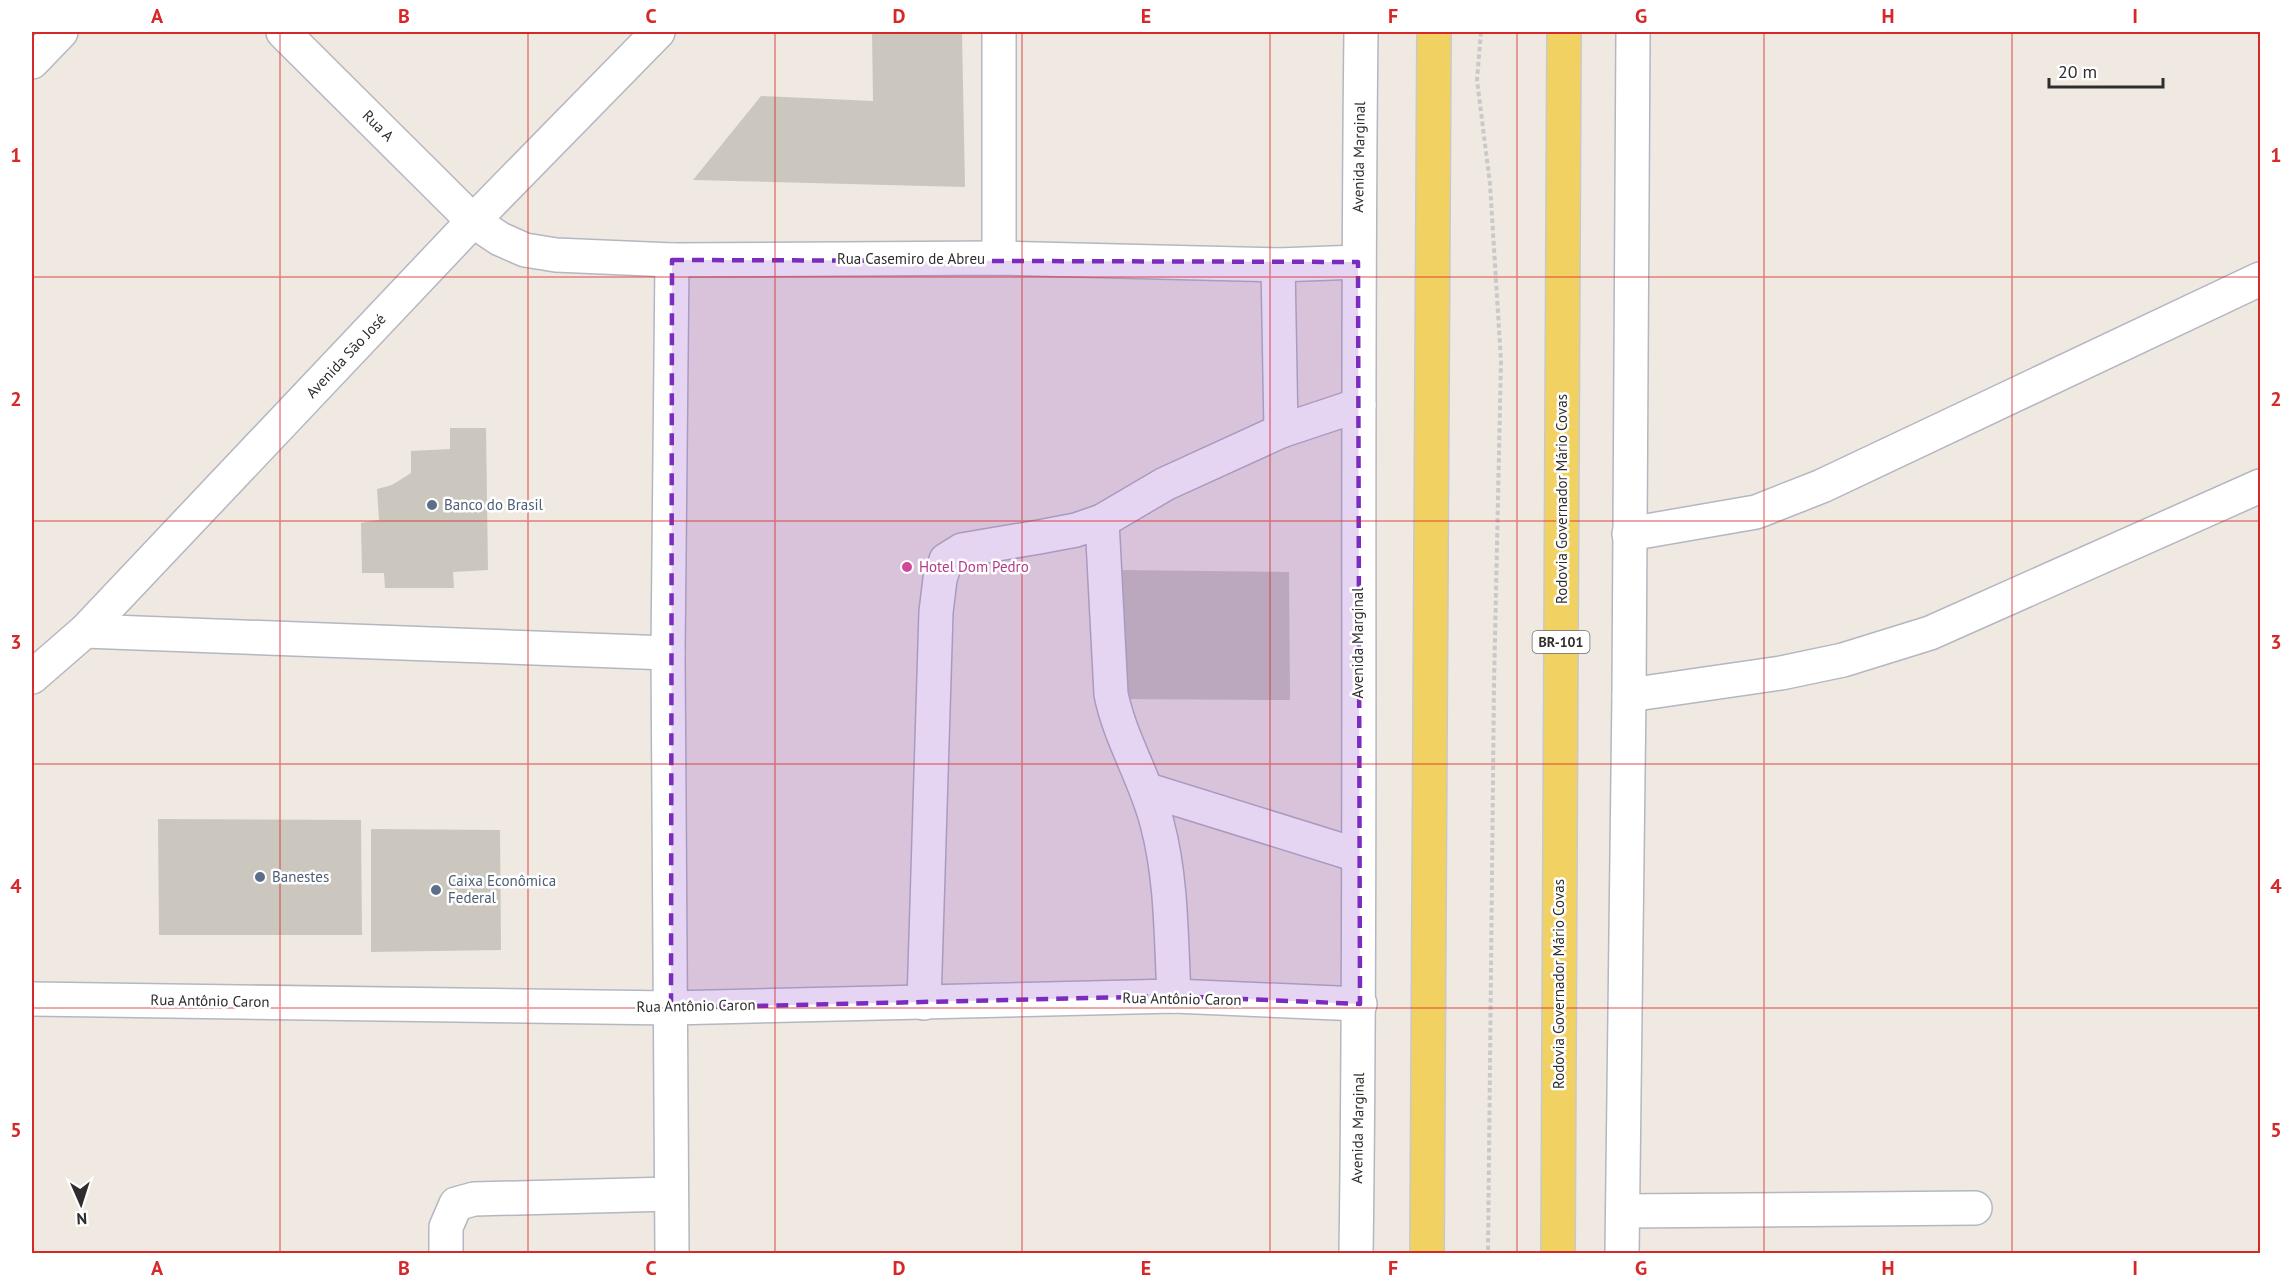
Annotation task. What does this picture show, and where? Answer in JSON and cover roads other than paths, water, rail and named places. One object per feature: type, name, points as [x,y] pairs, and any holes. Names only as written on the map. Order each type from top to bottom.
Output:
[{"type":"main road","points":[[1427,1254],[1434,32]]},
{"type":"main road","name":"Rodovia Governador Mário Covas","points":[[1557,1254],[1564,32]]},
{"type":"street","points":[[32,62],[61,32]]},
{"type":"street","name":"Rua A","points":[[283,32],[473,221]]},
{"type":"street","name":"Avenida São José","points":[[32,677],[85,631],[473,221],[658,32]]},
{"type":"street","points":[[999,32],[999,258]]},
{"type":"street","name":"Avenida Marginal","points":[[1356,1254],[1360,1004],[1357,855],[1358,262],[1361,32]]},
{"type":"street","points":[[1622,1254],[1629,695],[1633,32]]},
{"type":"street","name":"Rua Casemiro de Abreu","points":[[473,221],[500,239],[525,250],[556,255],[672,260],[999,258],[1278,265],[1358,262]]},
{"type":"street","points":[[672,260],[668,653],[672,1254]]},
{"type":"street","points":[[1278,265],[1281,431]]},
{"type":"street","points":[[1629,534],[1756,512],[1822,486],[2260,279]]},
{"type":"street","points":[[924,1003],[936,612],[940,579],[946,560],[962,549],[1048,535],[1102,521],[1165,484],[1281,431],[1359,405]]},
{"type":"street","points":[[1629,695],[1791,671],[1843,660],[1930,633],[2260,486]]},
{"type":"street","points":[[1102,521],[1111,694],[1114,711],[1148,790],[1167,866],[1174,996]]},
{"type":"street","points":[[85,631],[668,653]]},
{"type":"street","points":[[1148,790],[1357,855]]},
{"type":"street","name":"Rua Antônio Caron","points":[[32,999],[671,1008],[1174,996],[1360,1004]]},
{"type":"street","points":[[446,1254],[446,1227],[456,1204],[474,1199],[671,1194]]},
{"type":"street","points":[[1623,1211],[1975,1208]]},
{"type":"place","name":"Banco do Brasil","points":[[432,505]]},
{"type":"place","name":"Hotel Dom Pedro","points":[[907,567]]},
{"type":"place","name":"Banestes","points":[[260,877]]},
{"type":"place","name":"Caixa Econômica Federal","points":[[436,890]]}]
